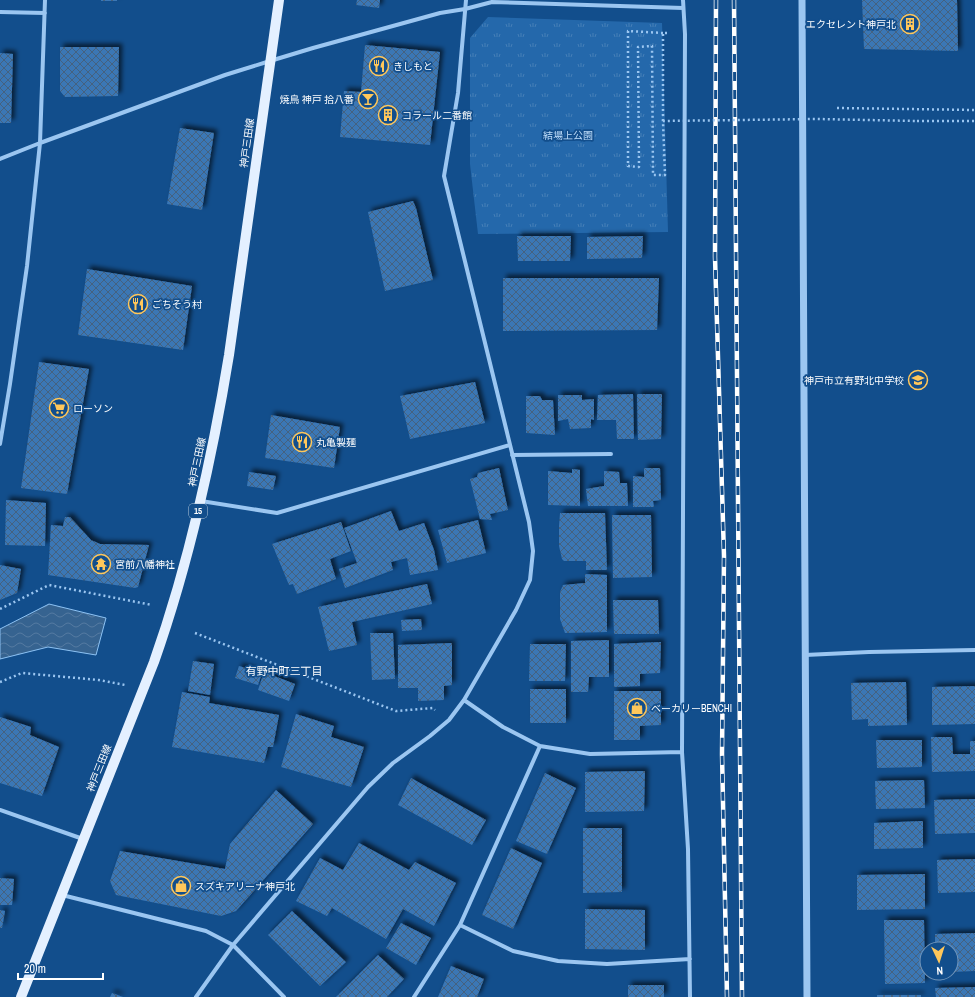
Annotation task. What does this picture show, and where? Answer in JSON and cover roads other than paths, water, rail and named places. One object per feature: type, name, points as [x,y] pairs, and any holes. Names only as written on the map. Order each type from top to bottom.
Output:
[{"type":"main road","name":"神戸三田線","points":[[21,997],[144,689],[164,634],[201,501],[222,400],[279,0]]},
{"type":"street","points":[[0,444],[27,266],[40,143],[46,13],[45,0]]},
{"type":"street","points":[[196,997],[233,945],[368,787],[393,762],[430,736],[449,720],[464,700],[516,610],[530,580],[533,551],[529,522],[444,176],[458,93],[466,0]]},
{"type":"street","points":[[683,0],[682,752],[688,849],[690,997]]},
{"type":"street","points":[[802,0],[806,997]]},
{"type":"street","points":[[0,159],[225,75],[313,48],[432,15],[492,2],[683,8]]},
{"type":"street","points":[[0,12],[46,13]]},
{"type":"street","points":[[201,501],[277,513],[510,445]]},
{"type":"street","points":[[512,455],[611,454]]},
{"type":"street","points":[[805,656],[869,652],[975,650]]},
{"type":"street","points":[[464,700],[504,727],[540,746],[590,754],[682,752]]},
{"type":"street","points":[[414,997],[460,925],[540,746]]},
{"type":"street","points":[[0,810],[84,839]]},
{"type":"street","points":[[61,894],[206,931],[233,945],[284,997]]},
{"type":"street","points":[[460,925],[513,951],[558,962],[607,964],[690,959]]},
{"type":"water","points":[[49,604],[106,618],[96,655],[48,647],[0,659],[0,629]]},
{"type":"railway","points":[[716,0],[715,257],[724,556],[722,754],[727,997]]},
{"type":"railway","points":[[734,0],[742,997]]},
{"type":"place","name":"エクセレント神戸北","points":[[910,24]]},
{"type":"place","name":"きしもと","points":[[379,66]]},
{"type":"place","name":"焼鳥 神戸 拾八番","points":[[368,99]]},
{"type":"place","name":"コラール二番館","points":[[388,115]]},
{"type":"place","name":"ごちそう村","points":[[138,304]]},
{"type":"place","name":"神戸市立有野北中学校","points":[[918,380]]},
{"type":"place","name":"ローソン","points":[[59,408]]},
{"type":"place","name":"丸亀製麺","points":[[302,442]]},
{"type":"place","name":"宮前八幡神社","points":[[101,564]]},
{"type":"place","name":"ベーカリーBENCHI","points":[[637,708]]},
{"type":"place","name":"スズキアリーナ神戸北","points":[[181,886]]},
{"type":"district","name":"有野中町三丁目","points":[[284,671]]},
{"type":"park label","name":"結場上公園","points":[[568,135]]}]
